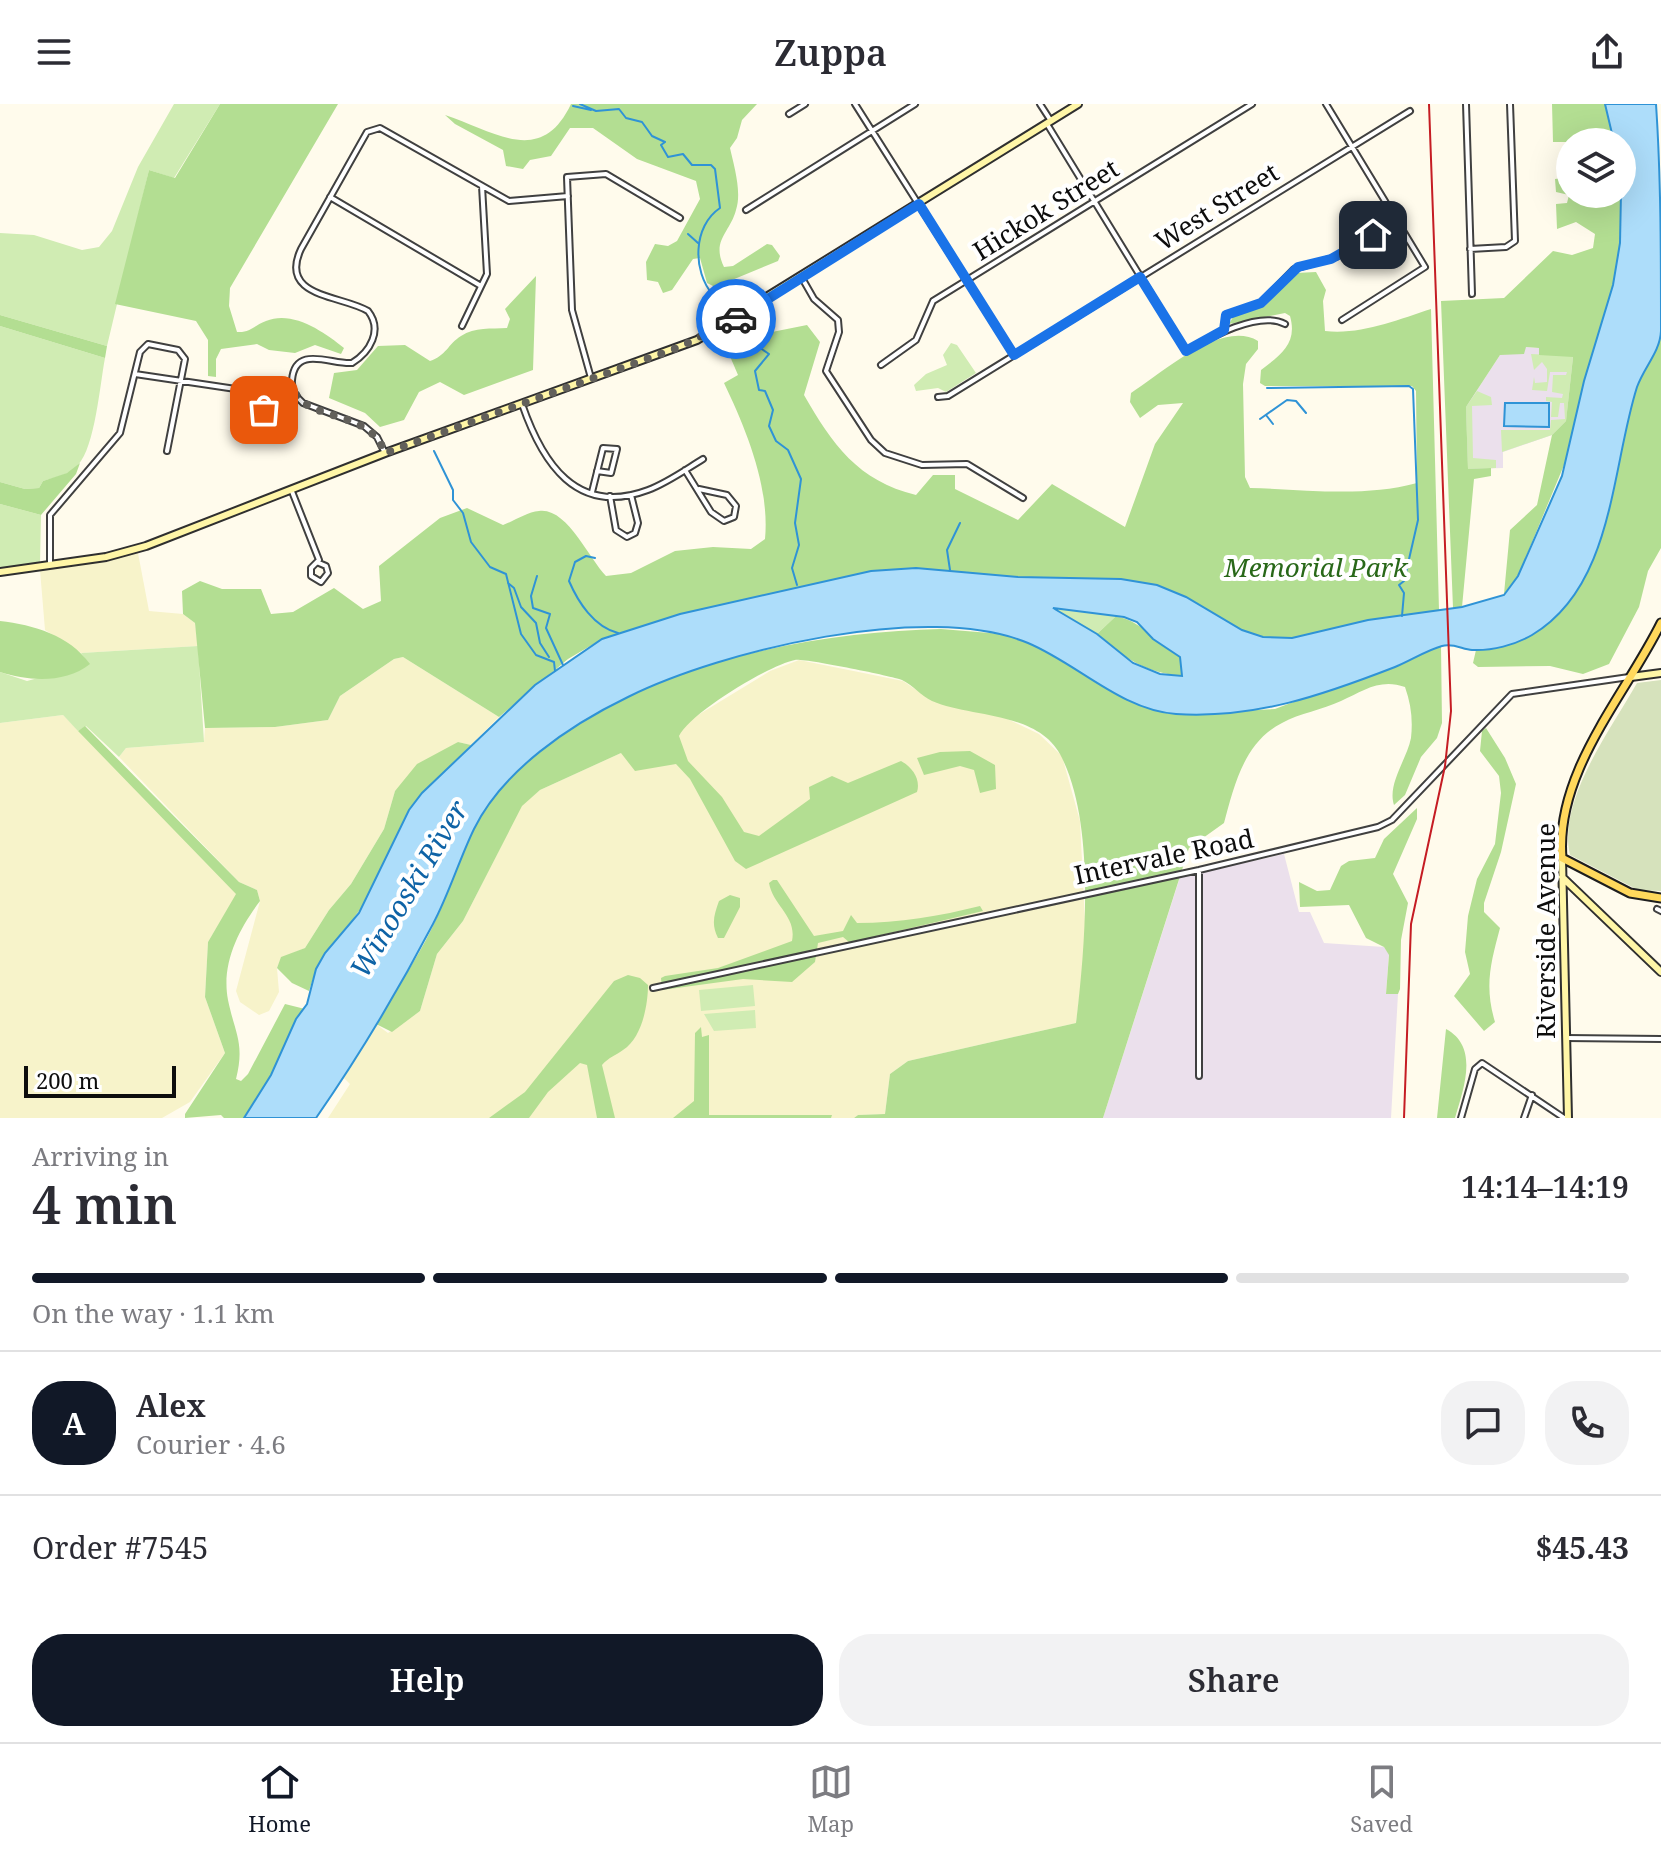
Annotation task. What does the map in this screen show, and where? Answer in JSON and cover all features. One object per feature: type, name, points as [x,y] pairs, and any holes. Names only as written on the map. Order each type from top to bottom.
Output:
[{"type":"main road","name":"Riverside Avenue","points":[[1562,858],[1561,828],[1568,802],[1592,746],[1661,623]]},
{"type":"main road","points":[[1562,858],[1630,893],[1661,898]]},
{"type":"street","points":[[789,114],[805,104]]},
{"type":"street","points":[[855,104],[1014,355]]},
{"type":"street","points":[[746,210],[915,104]]},
{"type":"street","points":[[1040,104],[1094,202],[1186,351],[1224,330],[1266,321],[1285,324]]},
{"type":"street","points":[[1048,104],[1048,120]]},
{"type":"street","points":[[0,572],[140,548],[385,453],[697,340],[802,278],[1048,120],[1078,104]]},
{"type":"street","name":"Hickok Street","points":[[881,365],[919,336],[930,304],[1252,104]]},
{"type":"street","points":[[1326,104],[1425,267],[1342,320]]},
{"type":"street","points":[[1466,104],[1472,294]]},
{"type":"street","points":[[1470,249],[1506,247],[1515,241],[1510,104]]},
{"type":"street","name":"West Street","points":[[938,397],[948,396],[1410,111]]},
{"type":"street","points":[[385,453],[369,429],[303,403],[292,387],[293,375],[303,361],[319,357],[352,363],[363,354],[375,333],[374,321],[368,311],[314,292],[298,273],[299,252],[367,132],[375,127],[513,202],[568,196]]},
{"type":"street","points":[[591,379],[572,310],[568,176],[602,173],[680,218]]},
{"type":"street","points":[[462,326],[487,274],[482,186]]},
{"type":"street","points":[[330,197],[481,286]]},
{"type":"street","points":[[1224,330],[1226,315],[1261,303],[1294,269],[1336,257],[1397,220]]},
{"type":"street","points":[[802,278],[814,299],[838,320],[839,332],[827,360],[827,375],[875,445],[892,456],[922,465],[967,464],[1023,498]]},
{"type":"street","points":[[50,565],[50,515],[116,440],[124,423],[141,349],[150,344],[184,354],[167,451]]},
{"type":"street","points":[[135,374],[179,383],[210,383],[249,391],[292,387]]},
{"type":"street","points":[[249,391],[250,410],[256,415],[264,410],[263,391]]},
{"type":"street","points":[[522,404],[537,444],[549,464],[566,480],[592,492],[631,495],[654,488],[703,459]]},
{"type":"street","points":[[592,492],[597,471],[604,447],[617,449],[611,473],[597,471]]},
{"type":"street","points":[[685,470],[715,516],[724,521],[734,517],[736,506],[730,497],[699,489]]},
{"type":"street","points":[[291,489],[319,563],[326,566],[328,573],[321,582],[314,580],[310,573],[319,563]]},
{"type":"street","points":[[610,495],[616,530],[627,537],[635,533],[639,525],[631,495]]},
{"type":"street","points":[[1631,677],[1661,673]]},
{"type":"street","name":"Intervale Road","points":[[653,988],[1025,905],[1199,870],[1378,827],[1392,820],[1507,697],[1522,691],[1631,677]]},
{"type":"street","name":"Riverside Avenue","points":[[1562,858],[1566,1118]]},
{"type":"street","points":[[1199,870],[1199,1076]]},
{"type":"street","points":[[1562,877],[1661,972]]},
{"type":"street","points":[[1566,1038],[1661,1039]]},
{"type":"street","points":[[1461,1118],[1474,1071],[1482,1063],[1566,1118]]},
{"type":"street","points":[[1524,1118],[1532,1095]]},
{"type":"shaded area","points":[[1526,347],[1539,348],[1539,354],[1573,356],[1566,421],[1552,435],[1503,452],[1503,468],[1468,469],[1466,407],[1500,355]]},
{"type":"shaded area","points":[[138,553],[149,611],[183,614],[195,623],[198,646],[81,653],[45,630],[40,570]]},
{"type":"shaded area","points":[[403,657],[499,717],[471,745],[458,742],[395,791],[384,829],[351,884],[329,910],[305,948],[281,958],[277,968],[279,992],[269,1011],[259,1015],[240,1002],[236,991],[260,901],[257,890],[239,882],[119,757],[126,748],[204,742],[205,728],[275,727],[328,720],[340,696],[394,659]]},
{"type":"shaded area","points":[[799,660],[903,681],[933,701],[997,714],[1039,734],[1062,756],[1080,821],[1086,943],[1076,1023],[908,1061],[890,1074],[885,1114],[858,1115],[854,1118],[328,1118],[350,1084],[344,1078],[376,1024],[388,1033],[420,1011],[437,954],[463,921],[522,805],[540,790],[680,726],[770,671]]},
{"type":"shaded area","points":[[63,715],[237,894],[208,942],[205,997],[225,1053],[190,1102],[162,1118],[0,1118],[0,723]]},
{"type":"shaded area","points":[[1284,854],[1299,912],[1310,912],[1324,943],[1384,947],[1389,954],[1386,993],[1398,994],[1391,1118],[1103,1118],[1180,877]]},
{"type":"green space","points":[[174,104],[220,104],[174,178],[149,170],[107,346],[0,315],[0,233],[34,235],[82,250],[99,247],[112,231],[138,167]]},
{"type":"green space","points":[[220,104],[338,104],[230,288],[229,306],[237,332],[276,318],[297,320],[344,348],[341,354],[315,345],[295,353],[269,350],[257,344],[221,349],[216,359],[216,377],[208,376],[208,340],[196,321],[115,304],[149,170],[175,178]]},
{"type":"green space","points":[[571,104],[757,104],[742,120],[737,138],[730,148],[737,179],[738,203],[721,243],[721,258],[724,267],[733,266],[767,244],[772,245],[780,256],[778,261],[715,287],[707,283],[700,258],[693,259],[672,290],[663,293],[658,282],[647,280],[646,262],[655,244],[668,246],[677,241],[700,199],[696,181],[637,159],[593,128],[570,128],[551,156],[530,160],[523,169],[506,166],[503,150],[455,124],[445,115],[499,136],[531,140],[546,135],[559,123]]},
{"type":"green space","points":[[1552,104],[1605,104],[1611,128],[1556,128],[1556,142],[1553,142]]},
{"type":"green space","points":[[1556,208],[1620,208],[1620,243],[1613,285],[1584,381],[1569,453],[1518,576],[1504,594],[1510,530],[1537,505],[1552,435],[1566,421],[1573,357],[1539,355],[1539,348],[1526,347],[1524,354],[1500,355],[1466,407],[1468,469],[1491,468],[1491,476],[1474,479],[1462,607],[1453,608],[1441,301],[1504,298],[1553,251],[1572,255],[1593,248],[1595,234],[1576,222],[1557,229]]},
{"type":"green space","name":"Memorial Park","points":[[1316,272],[1326,290],[1323,301],[1325,331],[1365,329],[1431,309],[1439,610],[1368,620],[1292,638],[1263,637],[1242,630],[1186,597],[1157,585],[1121,579],[1018,577],[916,568],[871,571],[680,614],[602,639],[568,659],[499,717],[403,657],[394,659],[340,696],[328,720],[275,727],[205,728],[195,623],[183,614],[182,591],[200,581],[222,589],[261,589],[271,614],[293,612],[334,588],[363,609],[381,601],[379,566],[440,518],[467,508],[503,525],[534,512],[549,512],[568,525],[606,576],[631,573],[675,551],[713,547],[751,549],[765,539],[764,499],[755,459],[724,383],[738,375],[720,333],[749,317],[756,328],[772,332],[807,325],[820,342],[804,395],[814,413],[836,444],[862,470],[896,489],[916,495],[933,475],[955,475],[955,489],[1018,520],[1052,484],[1125,527],[1155,444],[1183,403],[1158,405],[1140,418],[1130,402],[1131,393],[1193,351],[1227,337],[1243,336],[1258,341],[1258,349],[1246,364],[1243,384],[1245,477],[1250,488],[1334,492],[1396,488],[1417,483],[1416,391],[1412,386],[1265,386],[1260,383],[1261,370],[1286,348],[1292,334],[1290,316],[1285,313],[1229,324],[1233,317],[1265,306],[1296,273]]},
{"type":"green space","points":[[536,276],[533,370],[464,395],[440,382],[419,392],[404,420],[380,427],[365,413],[329,398],[334,373],[357,370],[378,346],[405,345],[430,361],[466,333],[507,328],[510,319],[505,309]]},
{"type":"green space","points":[[0,315],[107,346],[105,358],[0,326]]},
{"type":"green space","points":[[0,326],[105,358],[93,430],[84,456],[71,471],[43,481],[39,488],[25,489],[0,482]]},
{"type":"green space","points":[[1661,337],[1661,548],[1648,571],[1639,607],[1609,664],[1583,674],[1550,666],[1478,667],[1473,663],[1476,650],[1521,638],[1555,616],[1579,587],[1596,551],[1608,511],[1637,387]]},
{"type":"green space","points":[[951,343],[957,345],[976,373],[946,392],[938,388],[916,391],[914,385],[926,374],[947,365],[943,355]]},
{"type":"green space","points":[[1531,354],[1573,356],[1566,421],[1552,435],[1502,452],[1501,430],[1550,430],[1551,420],[1565,419],[1564,403],[1560,403],[1558,417],[1551,417],[1552,402],[1546,401],[1546,397],[1562,398],[1563,394],[1552,392],[1553,375],[1566,375],[1567,372],[1550,372],[1547,391],[1532,390],[1534,377],[1535,383],[1547,382],[1547,369],[1542,362],[1534,370]]},
{"type":"green space","points":[[1477,391],[1491,397],[1492,405],[1472,406],[1473,458],[1496,460],[1496,468],[1468,469],[1466,407]]},
{"type":"green space","points":[[80,463],[76,474],[41,515],[0,504],[0,482],[25,489],[39,488],[43,481],[67,473]]},
{"type":"green space","points":[[0,504],[41,515],[40,564],[0,570]]},
{"type":"green space","points":[[1052,607],[1124,617],[1115,617],[1097,634]]},
{"type":"green space","points":[[1115,617],[1131,621],[1180,657],[1182,676],[1158,672],[1136,663],[1097,634]]},
{"type":"green space","points":[[0,621],[50,633],[72,646],[90,664],[58,678],[22,677],[0,672]]},
{"type":"green space","points":[[941,629],[1002,634],[1032,644],[1136,704],[1170,714],[1275,709],[1441,646],[1442,723],[1437,738],[1421,757],[1405,795],[1394,805],[1395,780],[1411,738],[1411,712],[1405,687],[1388,684],[1372,687],[1289,720],[1258,741],[1242,766],[1224,823],[1189,848],[1103,1118],[854,1118],[858,1115],[885,1114],[890,1074],[908,1061],[1076,1023],[1084,924],[1084,852],[1073,786],[1062,758],[1052,743],[1038,732],[1003,718],[932,701],[902,680],[801,660],[767,671],[731,691],[698,715],[679,736],[688,761],[722,797],[744,832],[759,836],[810,799],[809,787],[832,776],[848,783],[901,761],[915,774],[917,792],[746,869],[735,861],[690,779],[676,764],[635,771],[621,753],[540,790],[522,806],[463,921],[437,954],[420,1011],[392,1032],[376,1024],[432,927],[484,811],[534,756],[583,720],[639,691],[698,668],[760,651],[822,639]]},
{"type":"green space","points":[[198,646],[204,742],[126,748],[119,757],[86,726],[78,731],[63,715],[0,723],[0,672],[27,681],[89,664],[81,653]]},
{"type":"green space","points":[[1661,680],[1661,891],[1638,890],[1570,855],[1568,834],[1571,811],[1589,765],[1637,683]]},
{"type":"green space","points":[[85,726],[239,882],[257,890],[260,901],[239,935],[227,973],[228,1000],[240,1056],[236,1079],[241,1081],[248,1074],[285,1004],[305,1009],[296,1019],[271,1075],[244,1118],[224,1118],[221,1115],[185,1118],[225,1053],[205,997],[208,942],[236,894],[78,731]]},
{"type":"green space","points":[[1486,728],[1505,758],[1516,784],[1501,852],[1484,903],[1484,912],[1500,928],[1489,985],[1495,1022],[1484,1031],[1454,996],[1470,974],[1465,952],[1468,916],[1477,879],[1495,844],[1501,793],[1499,776],[1480,751],[1482,731]]},
{"type":"green space","points":[[458,742],[471,745],[409,810],[367,900],[316,969],[309,991],[292,983],[277,968],[281,957],[305,948],[329,910],[351,884],[384,829],[395,791],[417,764]]},
{"type":"green space","points":[[970,751],[995,765],[996,789],[980,793],[974,770],[960,766],[924,775],[917,758],[940,752]]},
{"type":"green space","points":[[1417,808],[1417,819],[1393,874],[1408,903],[1401,940],[1400,989],[1398,994],[1386,994],[1389,955],[1384,947],[1366,938],[1349,905],[1300,907],[1299,882],[1317,891],[1330,890],[1341,866],[1349,861],[1375,858],[1384,839]]},
{"type":"green space","points":[[777,880],[814,936],[843,931],[851,915],[857,923],[873,923],[980,906],[983,911],[860,940],[849,942],[843,937],[818,943],[815,962],[792,982],[743,979],[662,990],[661,978],[665,976],[718,968],[792,941],[791,925],[771,891],[769,883]]},
{"type":"green space","points":[[730,895],[740,898],[740,907],[724,938],[718,938],[714,924],[716,911],[719,901]]},
{"type":"green space","points":[[628,975],[640,978],[648,985],[648,993],[643,1020],[635,1038],[602,1065],[615,1118],[597,1118],[587,1065],[580,1063],[548,1092],[529,1118],[489,1118],[525,1092],[614,981]]},
{"type":"green space","points":[[753,985],[755,1006],[701,1011],[699,990]]},
{"type":"green space","points":[[755,1010],[756,1028],[714,1031],[704,1014]]},
{"type":"green space","points":[[701,1027],[702,1037],[709,1035],[709,1115],[832,1115],[831,1118],[673,1118],[694,1101],[695,1033]]},
{"type":"green space","points":[[1446,1029],[1463,1047],[1465,1082],[1455,1118],[1437,1118]]},
{"type":"water","name":"Winooski River","points":[[1605,104],[1656,104],[1660,339],[1637,387],[1606,523],[1594,557],[1579,587],[1559,614],[1532,635],[1487,649],[1472,650],[1446,645],[1342,687],[1288,703],[1205,715],[1156,711],[1137,704],[1028,643],[986,631],[936,627],[882,629],[826,637],[770,648],[668,679],[584,721],[540,751],[502,787],[474,829],[439,913],[406,974],[316,1118],[244,1118],[271,1075],[296,1019],[307,1004],[316,969],[325,953],[359,913],[409,810],[422,793],[535,685],[602,639],[680,614],[871,571],[916,568],[1018,577],[1121,579],[1157,585],[1186,597],[1242,630],[1263,637],[1292,638],[1368,620],[1462,607],[1504,595],[1518,576],[1562,476],[1584,381],[1613,285],[1620,243],[1621,208],[1636,208],[1636,128],[1611,128]],"holes":[[[1053,608],[1124,617],[1137,622],[1153,639],[1180,657],[1182,676],[1160,674],[1133,663],[1097,634]]]},
{"type":"water","points":[[1505,403],[1549,403],[1549,427],[1504,426]]},
{"type":"waterway","points":[[580,104],[596,111],[619,109],[626,118],[642,122],[652,136],[665,142],[661,145],[668,157],[683,154],[692,165],[711,165],[715,169],[720,208],[705,226],[698,249],[701,274],[713,295]]},
{"type":"waterway","points":[[573,106],[591,110]]},
{"type":"waterway","points":[[688,234],[698,243]]},
{"type":"waterway","points":[[738,335],[740,343],[753,343],[769,354],[755,371],[759,390],[765,391],[773,410],[769,426],[776,441],[788,450],[801,479],[795,523],[799,545],[792,568],[797,585]]},
{"type":"waterway","points":[[1267,388],[1409,386],[1413,389],[1418,520],[1404,581],[1399,585],[1404,593],[1402,616]]},
{"type":"waterway","points":[[1260,419],[1287,400],[1296,401],[1306,413]]},
{"type":"waterway","points":[[1266,415],[1273,424]]},
{"type":"waterway","points":[[434,451],[453,490],[453,500],[463,513],[471,542],[490,567],[506,574],[521,634],[536,655],[554,662],[555,671]]},
{"type":"waterway","points":[[950,570],[947,550],[960,523]]},
{"type":"waterway","points":[[595,558],[586,556],[575,562],[569,581],[588,613],[601,625],[618,633]]},
{"type":"waterway","points":[[537,576],[531,596],[533,608],[550,614],[546,628],[563,665]]},
{"type":"waterway","points":[[508,583],[514,588],[521,607],[536,623],[540,643],[549,657]]},
{"type":"railway","points":[[1404,1118],[1411,924],[1445,766],[1451,711],[1429,104]]},
{"type":"way so far","points":[[264,410],[263,391],[292,387],[303,403],[369,429],[380,441],[385,453],[680,347],[736,319]]},
{"type":"route","points":[[736,319],[919,204],[1014,355],[1140,277],[1186,351],[1224,330],[1226,315],[1250,309],[1267,299],[1294,269],[1336,257],[1373,235]]}]
